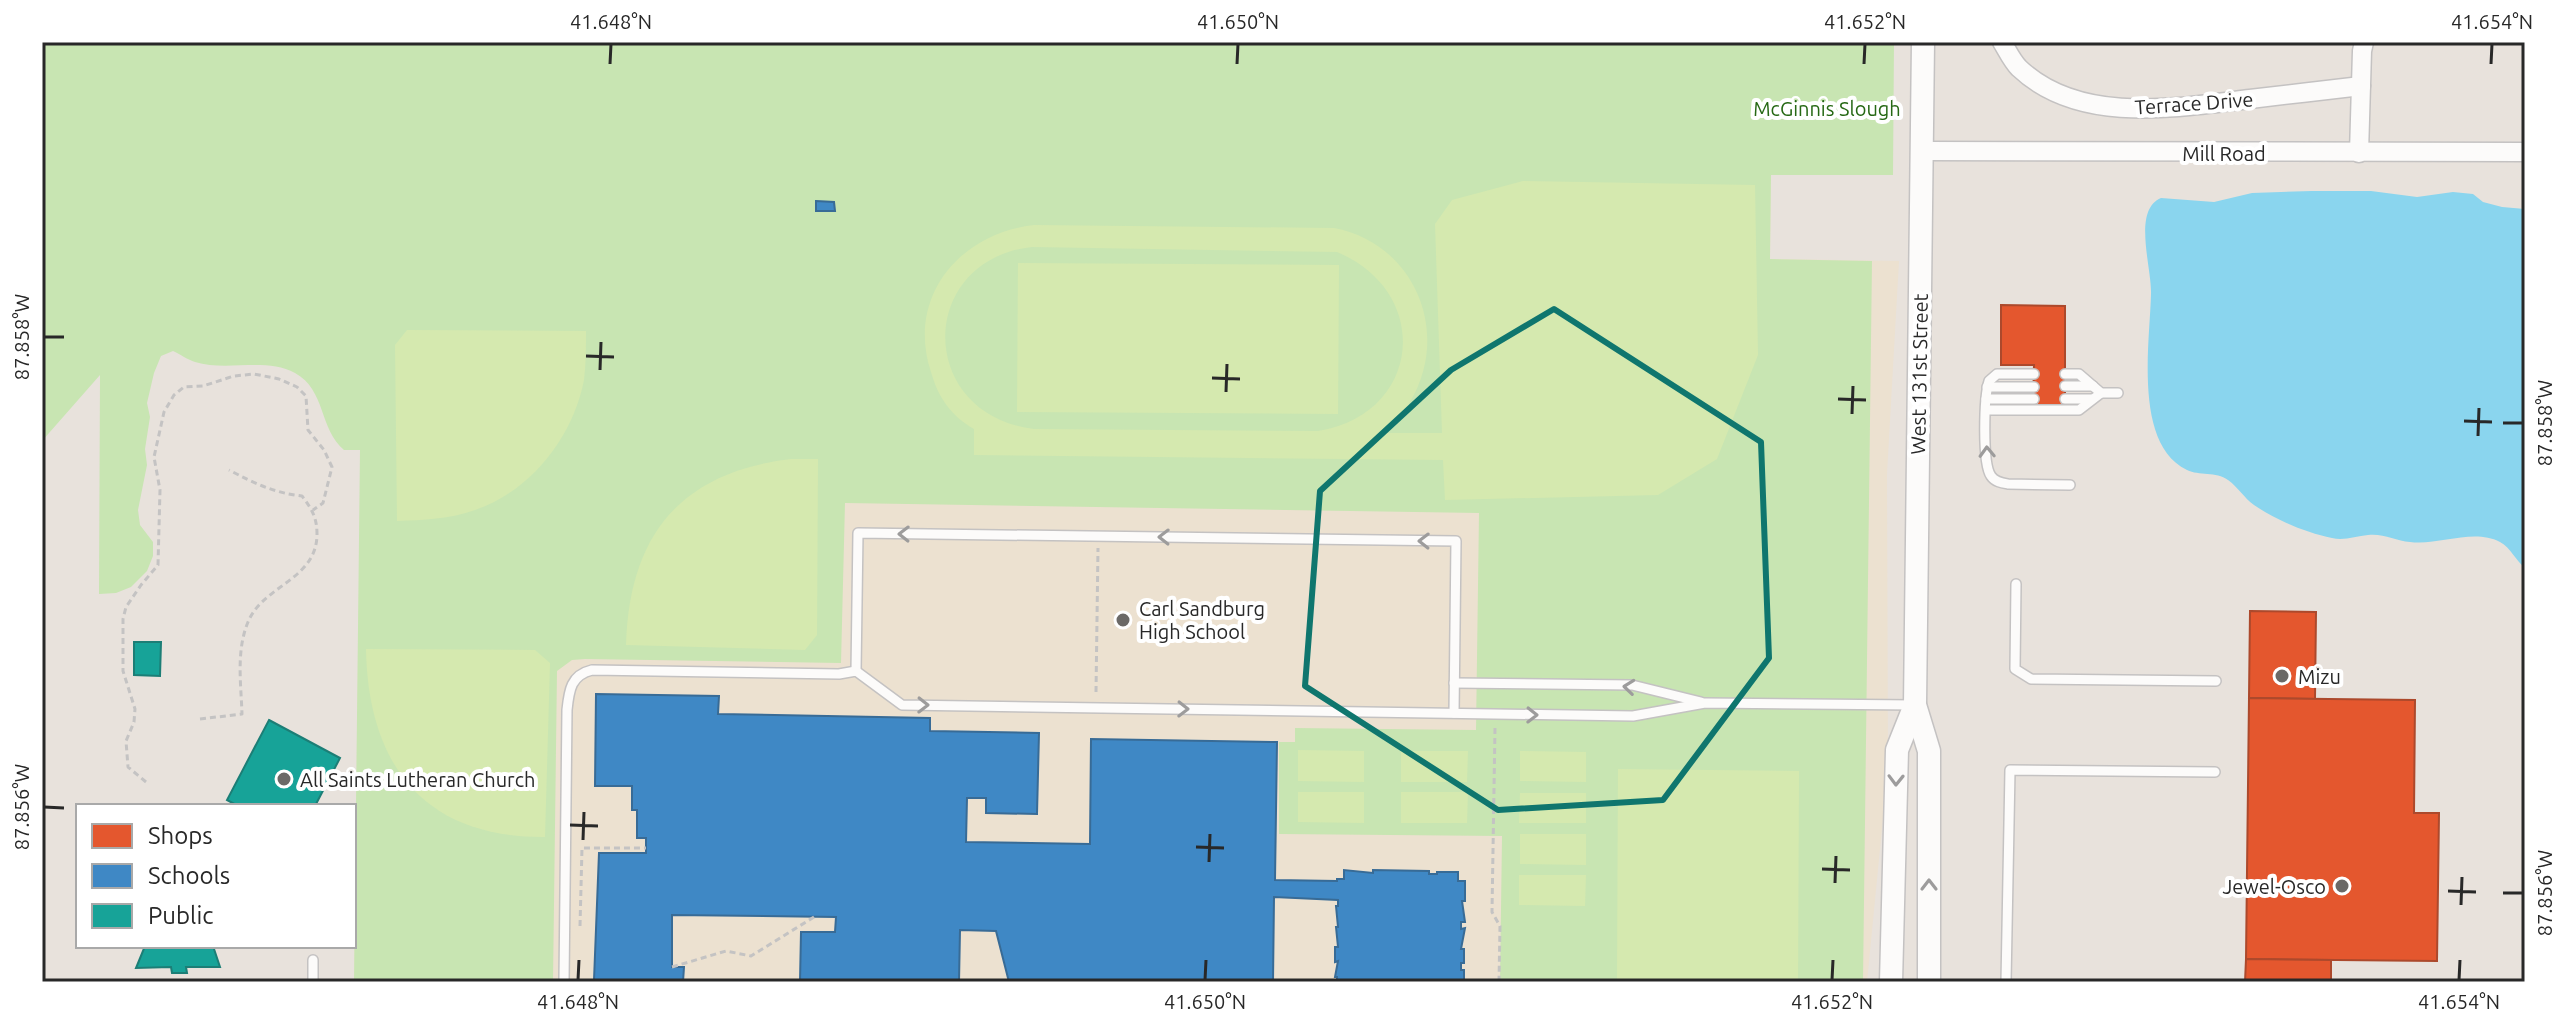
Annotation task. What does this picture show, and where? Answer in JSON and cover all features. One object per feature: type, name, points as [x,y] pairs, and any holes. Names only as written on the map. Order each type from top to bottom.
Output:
[{"type":"street","name":"West 131st Street","points":[[1923,42],[1915,705],[1929,751],[1929,982]]},
{"type":"street","name":"Terrace Drive","points":[[2002,42],[2017,66],[2038,82],[2064,94],[2107,106],[2182,108],[2361,86]]},
{"type":"street","points":[[2359,153],[2364,42]]},
{"type":"street","name":"Mill Road","points":[[1923,151],[2525,152]]},
{"type":"street","name":"West 131st Street","points":[[1891,982],[1897,750],[1915,705]]},
{"type":"lane","points":[[2034,374],[1997,374],[1989,381],[1986,457],[1992,478],[2008,484],[2070,485]]},
{"type":"lane","points":[[2065,374],[2079,374],[2095,393]]},
{"type":"lane","points":[[2065,386],[2095,393]]},
{"type":"lane","points":[[1987,387],[2034,387]]},
{"type":"lane","points":[[1986,405],[2079,410],[2095,393]]},
{"type":"lane","points":[[2065,399],[2095,393],[2118,393]]},
{"type":"lane","points":[[1986,405],[2034,399]]},
{"type":"lane","points":[[856,671],[858,533],[1456,541],[1454,713]]},
{"type":"lane","points":[[2016,584],[2015,669],[2031,679],[2216,681]]},
{"type":"lane","points":[[564,982],[567,710],[571,686],[582,673],[605,670],[839,674],[856,671],[902,705],[1633,716],[1705,703],[1915,705]]},
{"type":"lane","points":[[1454,683],[1632,685],[1705,703]]},
{"type":"lane","points":[[2006,982],[2010,770],[2215,772]]},
{"type":"lane","points":[[313,960],[313,982]]},
{"type":"path","points":[[146,782],[128,767],[126,741],[134,722],[135,709],[123,671],[123,619],[133,596],[158,565],[160,490],[154,457],[164,412],[174,395],[184,387],[203,386],[234,376],[254,374],[279,379],[297,387],[306,396],[308,430],[324,450],[332,467],[323,503],[313,510]]},
{"type":"path","points":[[200,719],[242,714],[240,647],[249,619],[260,605],[305,569],[317,548],[317,524],[313,510],[302,496],[262,488],[229,470]]},
{"type":"path","points":[[1096,708],[1098,536]]},
{"type":"path","points":[[1495,714],[1492,912],[1500,926],[1499,982]]},
{"type":"path","points":[[580,937],[582,848],[646,848]]},
{"type":"path","points":[[672,967],[726,951],[751,956],[814,917]]},
{"type":"highlighted area","points":[[1554,309],[1761,442],[1769,658],[1663,800],[1498,810],[1305,686],[1320,491],[1451,370]]},
{"type":"shaded area","name":"Carl Sandburg High School","points":[[1771,174],[1770,259],[1899,261],[1887,474],[1888,767],[1867,982],[354,982],[362,336]]},
{"type":"green space","name":"Carl Sandburg High School","points":[[42,42],[1894,42],[1893,175],[1771,175],[1770,259],[1872,261],[1863,982],[1500,982],[1502,836],[1279,834],[1279,742],[1295,742],[1295,728],[1476,730],[1479,513],[845,503],[841,663],[585,659],[572,660],[557,671],[553,982],[354,982],[360,450],[344,450],[336,441],[312,389],[295,373],[272,366],[207,365],[173,351],[161,356],[147,403],[150,417],[145,449],[147,465],[138,510],[140,525],[153,542],[153,556],[147,571],[131,587],[116,593],[99,594],[100,375],[42,441]]},
{"type":"green space","points":[[1523,181],[1755,185],[1758,355],[1717,459],[1658,495],[1445,500],[1443,460],[974,455],[974,429],[952,412],[934,381],[925,344],[926,319],[933,295],[945,273],[962,255],[983,241],[1007,231],[1034,225],[1334,228],[1362,237],[1386,252],[1404,271],[1418,294],[1426,320],[1427,347],[1422,375],[1407,407],[1380,433],[1442,433],[1435,224],[1452,200]],"holes":[[[1032,247],[1337,252],[1368,270],[1389,294],[1401,322],[1402,350],[1395,377],[1378,401],[1353,420],[1318,431],[1034,429],[995,418],[968,396],[951,369],[945,338],[951,307],[967,279],[994,258]]]},
{"type":"green space","points":[[1018,263],[1339,265],[1338,414],[1017,412]]},
{"type":"green space","points":[[407,330],[586,331],[584,380],[570,422],[546,459],[514,490],[475,510],[397,521],[395,345]]},
{"type":"green space","points":[[791,459],[818,459],[817,635],[805,650],[626,645],[629,606],[637,572],[650,542],[668,516],[691,495],[719,478],[752,466]]},
{"type":"green space","points":[[366,649],[535,650],[550,663],[545,837],[503,834],[466,824],[436,809],[411,787],[392,760],[378,727],[369,690]]},
{"type":"green space","points":[[1298,750],[1364,751],[1364,782],[1298,781]]},
{"type":"green space","points":[[1401,751],[1468,751],[1467,782],[1401,782]]},
{"type":"green space","points":[[1520,751],[1586,752],[1586,782],[1520,781]]},
{"type":"green space","points":[[1618,769],[1799,771],[1798,982],[1617,982]]},
{"type":"green space","points":[[1298,792],[1364,792],[1364,823],[1298,822]]},
{"type":"green space","points":[[1401,792],[1468,792],[1467,823],[1401,823]]},
{"type":"green space","points":[[1520,793],[1586,793],[1586,823],[1519,823]]},
{"type":"green space","points":[[1520,834],[1586,834],[1586,865],[1520,864]]},
{"type":"green space","points":[[1519,875],[1586,875],[1585,906],[1519,905]]},
{"type":"water","points":[[2371,191],[2417,197],[2453,192],[2473,194],[2483,202],[2502,207],[2525,209],[2525,568],[2504,545],[2490,538],[2467,537],[2421,543],[2374,535],[2336,539],[2302,529],[2254,505],[2223,477],[2187,470],[2170,457],[2158,438],[2148,390],[2151,283],[2145,227],[2152,205],[2161,198],[2214,202],[2252,193]]},
{"type":"building: Shops","points":[[2001,305],[2065,306],[2065,408],[2033,408],[2034,365],[2001,365]]},
{"type":"building: Shops","name":"Mizu","points":[[2250,611],[2316,612],[2315,699],[2249,698]]},
{"type":"building: Shops","name":"Jewel-Osco","points":[[2249,698],[2415,700],[2414,813],[2439,813],[2437,961],[2246,959]]},
{"type":"building: Shops","points":[[2246,959],[2331,960],[2331,982],[2245,982]]},
{"type":"building: Schools","points":[[816,201],[834,202],[835,211],[816,211]]},
{"type":"building: Schools","points":[[596,694],[719,696],[718,714],[930,718],[930,731],[1039,733],[1037,814],[986,813],[986,798],[967,798],[966,842],[1090,844],[1091,739],[1277,742],[1275,880],[1337,881],[1344,879],[1344,870],[1373,873],[1373,870],[1429,871],[1429,874],[1458,872],[1458,881],[1465,881],[1465,901],[1462,901],[1465,922],[1461,922],[1461,929],[1465,928],[1461,949],[1464,949],[1461,970],[1464,970],[1464,982],[1337,982],[1335,947],[1338,947],[1338,900],[1274,897],[1273,982],[1009,982],[996,931],[960,930],[959,982],[800,982],[801,932],[835,932],[836,917],[672,915],[672,967],[684,967],[683,982],[594,980],[599,853],[646,853],[646,838],[637,838],[637,810],[632,810],[632,786],[595,786]]},
{"type":"building: Public","points":[[134,642],[161,642],[160,676],[134,675]]},
{"type":"building: Public","name":"All Saints Lutheran Church","points":[[269,720],[340,758],[316,804],[234,804],[227,800]]},
{"type":"building: Public","points":[[144,948],[214,948],[220,967],[186,967],[187,973],[172,973],[171,967],[136,968]]},
{"type":"place","name":"Carl Sandburg High School","points":[[1123,620]]},
{"type":"place","name":"Mizu","points":[[2282,676]]},
{"type":"place","name":"All Saints Lutheran Church","points":[[284,779]]},
{"type":"place","name":"Jewel-Osco","points":[[2342,886]]},
{"type":"park label","name":"McGinnis Slough","points":[[1827,108]]}]
